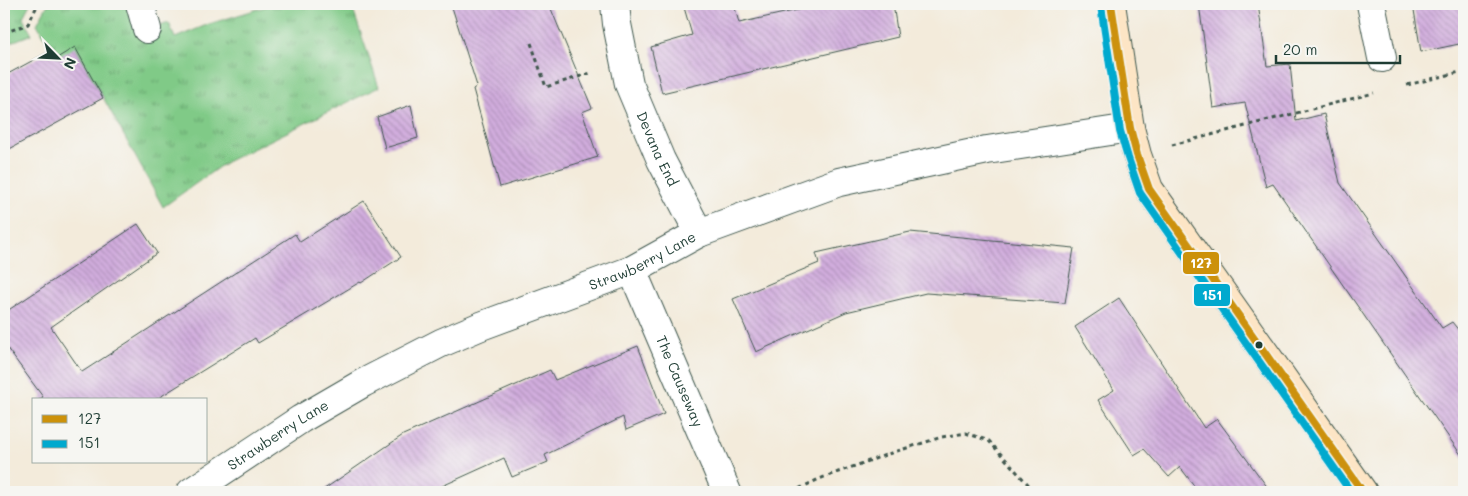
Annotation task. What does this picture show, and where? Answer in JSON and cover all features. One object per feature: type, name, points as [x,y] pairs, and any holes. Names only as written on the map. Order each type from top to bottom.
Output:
[{"type":"main road","points":[[1111,4],[1130,128],[1149,189],[1363,492]]},
{"type":"street","name":"Devana End","points":[[615,4],[628,84],[650,135],[698,233]]},
{"type":"street","points":[[1371,4],[1382,58]]},
{"type":"street","name":"Strawberry Lane","points":[[192,492],[301,419],[363,383],[441,343],[481,326],[632,270],[698,233],[839,182],[987,150],[1130,128]]},
{"type":"street","name":"The Causeway","points":[[632,270],[727,492]]},
{"type":"path","points":[[4,33],[28,24],[38,4]]},
{"type":"path","points":[[531,43],[546,87],[624,62]]},
{"type":"path","points":[[1406,85],[1464,71]]},
{"type":"path","points":[[1137,155],[1378,92]]},
{"type":"path","points":[[792,492],[819,479],[891,454],[942,437],[966,433],[989,441],[1035,492]]},
{"type":"green space","points":[[4,4],[30,4],[23,17],[32,34],[4,45]]},
{"type":"green space","points":[[48,4],[133,4],[141,32],[169,23],[175,38],[209,24],[274,4],[351,4],[379,87],[226,162],[163,207],[76,48],[57,58],[37,24]]},
{"type":"building","points":[[451,4],[549,4],[592,108],[582,112],[598,157],[500,187],[473,89],[477,86]]},
{"type":"building","points":[[683,4],[734,4],[739,23],[825,4],[893,4],[898,37],[662,93],[651,47],[692,35]]},
{"type":"building","points":[[1199,4],[1258,4],[1267,66],[1290,64],[1296,121],[1324,114],[1340,183],[1442,328],[1452,322],[1464,337],[1464,459],[1273,184],[1266,187],[1245,103],[1213,108]]},
{"type":"building","points":[[1413,4],[1464,4],[1464,43],[1421,52]]},
{"type":"building","points":[[75,47],[103,98],[4,152],[4,76],[52,50],[57,58]]},
{"type":"building","points":[[411,105],[418,138],[385,148],[377,117]]},
{"type":"building","points":[[364,201],[401,257],[361,283],[258,343],[255,338],[158,398],[42,398],[43,397],[4,344],[4,313],[138,224],[157,253],[51,327],[82,372],[295,234],[300,242]]},
{"type":"building","points":[[910,232],[1074,248],[1065,303],[926,293],[846,312],[756,352],[733,299],[819,263],[816,253]]},
{"type":"building","points":[[1119,298],[1204,428],[1217,419],[1271,492],[1199,492],[1180,467],[1169,477],[1144,449],[1134,455],[1098,400],[1114,390],[1075,327]]},
{"type":"building","points":[[638,346],[664,414],[626,430],[623,417],[545,455],[548,462],[512,477],[504,458],[429,492],[320,492],[403,435],[550,370],[555,380]]},
{"type":"transit line","name":"127","points":[[1111,4],[1130,128],[1149,189],[1363,492]]},
{"type":"transit line","name":"151","points":[[1101,6],[1120,131],[1140,193],[1351,492]]}]
